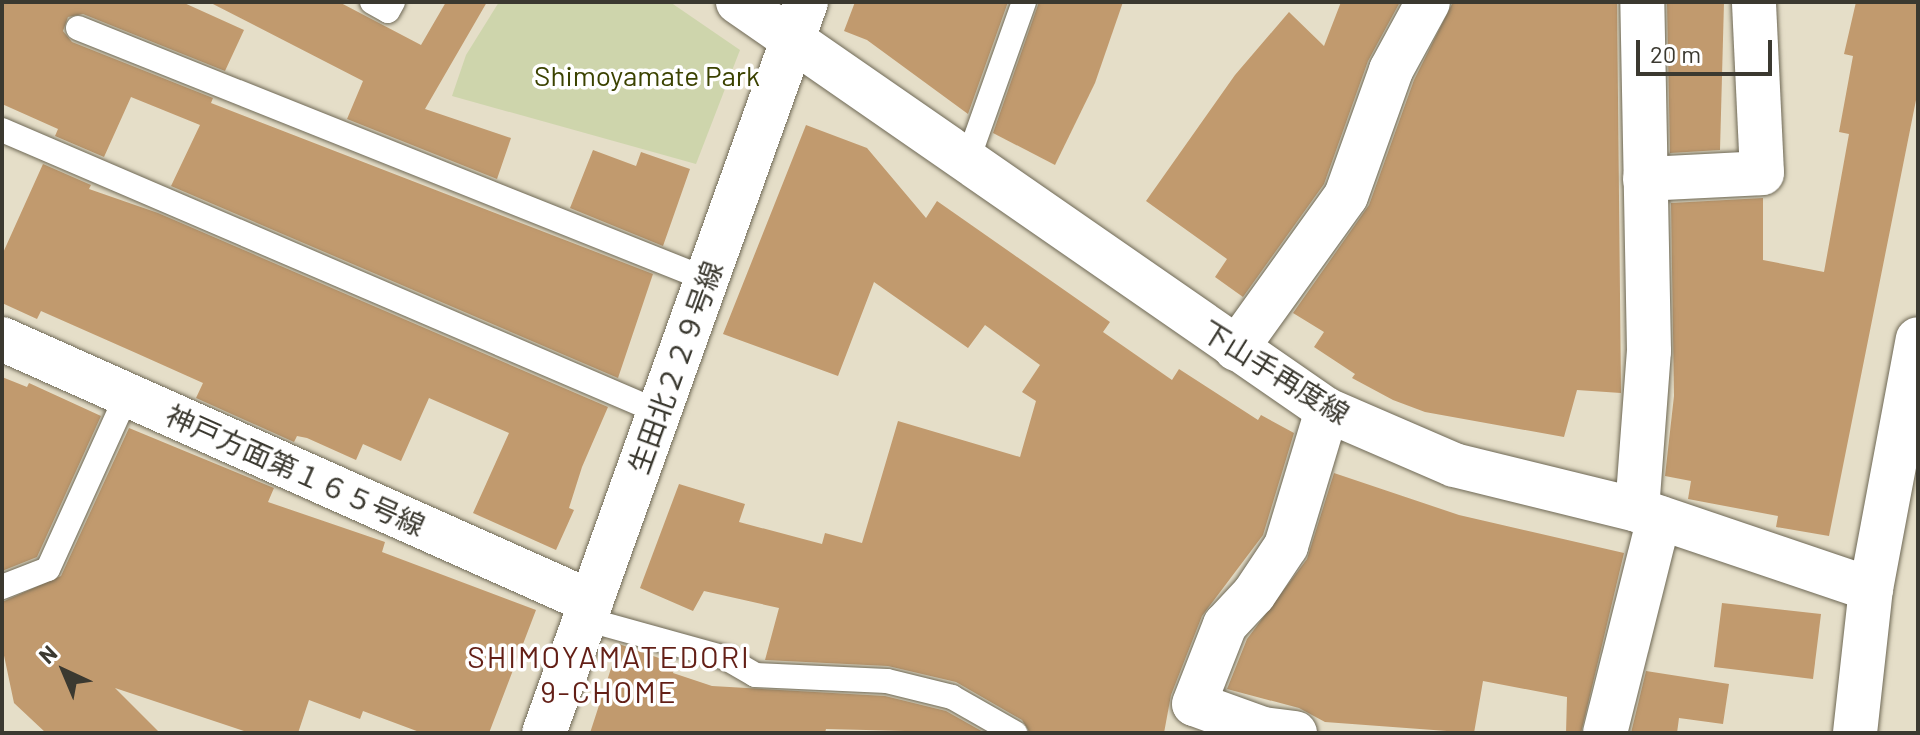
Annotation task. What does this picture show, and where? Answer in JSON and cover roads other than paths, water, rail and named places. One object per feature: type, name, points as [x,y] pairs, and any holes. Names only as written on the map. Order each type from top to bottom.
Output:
[{"type":"street","name":"下山手再度線","points":[[738,2],[799,20],[967,162],[1327,410],[1454,465],[1648,514],[1871,589]]},
{"type":"street","points":[[1236,349],[1346,196],[1391,70],[1428,2]]},
{"type":"street","points":[[1605,733],[1648,514],[1649,351],[1642,2]]},
{"type":"street","points":[[1645,179],[1762,173],[1754,2]]},
{"type":"street","name":"生田北２２９号線","points":[[544,733],[799,20]]},
{"type":"street","name":"神戸方面第１６５号線","points":[[2,339],[588,610]]},
{"type":"street","points":[[1855,733],[1871,589],[1918,339]]},
{"type":"street","points":[[1295,733],[1263,729],[1194,704],[1225,625],[1254,594],[1286,546],[1327,410]]},
{"type":"lane","points":[[372,2],[388,11],[393,2]]},
{"type":"lane","points":[[967,162],[1024,2]]},
{"type":"lane","points":[[78,28],[706,279]]},
{"type":"lane","points":[[2,130],[659,412]]},
{"type":"lane","points":[[2,587],[48,569],[127,395]]},
{"type":"lane","points":[[588,610],[726,658],[755,675],[887,681],[952,697],[1015,733]]},
{"type":"district","name":"SHIMOYAMATEDORI 9-CHOME","points":[[609,673]]},
{"type":"park label","name":"Shimoyamate Park","points":[[647,75]]}]
